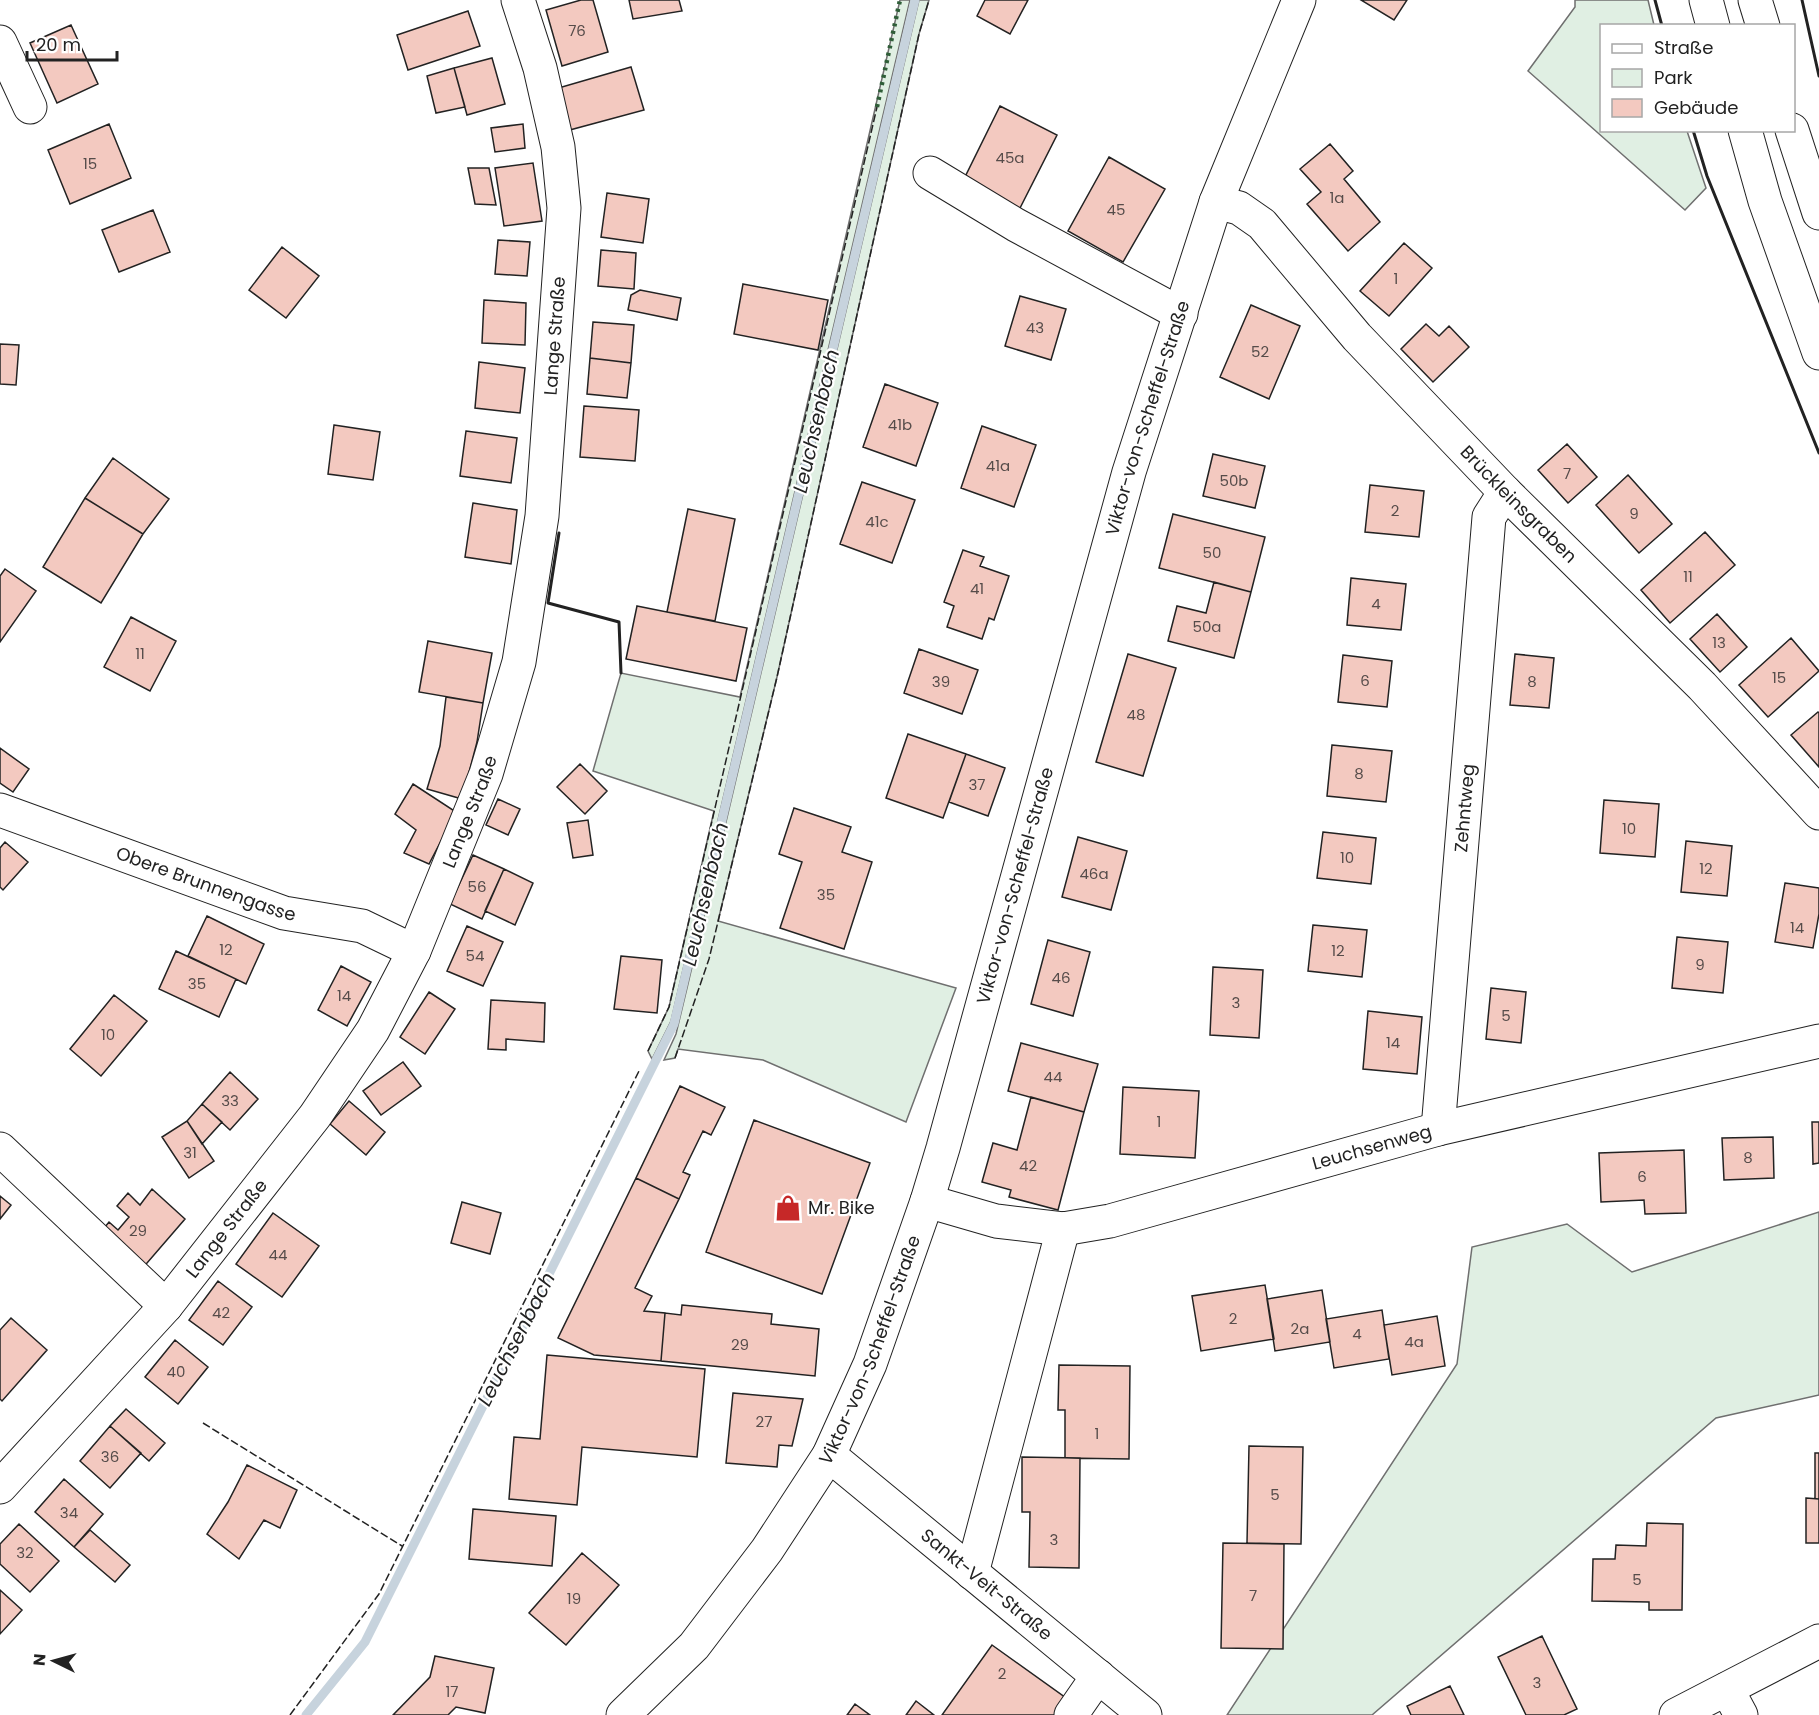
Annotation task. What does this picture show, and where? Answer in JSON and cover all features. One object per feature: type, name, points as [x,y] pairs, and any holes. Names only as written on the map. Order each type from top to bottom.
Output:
[{"type":"main road","name":"Lange Straße","points":[[0,1487],[166,1306],[315,1116],[373,1030],[414,951],[486,774],[519,662],[542,516],[564,208],[558,147],[540,68],[518,0]]},
{"type":"main road","name":"Viktor-von-Scheffel-Straße","points":[[623,1715],[694,1646],[767,1550],[828,1455],[870,1364],[927,1201],[1129,472],[1216,202],[1299,0]]},
{"type":"main road","points":[[1706,0],[1712,24]]},
{"type":"main road","points":[[1755,0],[1762,24]]},
{"type":"main road","points":[[0,42],[30,107]]},
{"type":"main road","points":[[1746,132],[1776,232],[1819,353]]},
{"type":"main road","points":[[1793,132],[1819,213]]},
{"type":"main road","points":[[930,174],[1016,225],[1181,314]]},
{"type":"main road","name":"Brückleinsgraben","points":[[1216,202],[1239,208],[1262,224],[1357,337],[1505,492],[1702,687],[1819,813]]},
{"type":"main road","name":"Zehntweg","points":[[1438,1129],[1489,517],[1505,492]]},
{"type":"main road","name":"Obere Brunnengasse","points":[[0,810],[284,913],[362,926],[414,951]]},
{"type":"main road","name":"Leuchsenweg","points":[[927,1201],[996,1221],[1063,1229],[1110,1221],[1438,1129],[1819,1041]]},
{"type":"main road","points":[[0,1149],[166,1306]]},
{"type":"main road","points":[[972,1572],[1063,1229]]},
{"type":"main road","name":"Sankt-Veit-Straße","points":[[828,1455],[1145,1715]]},
{"type":"main road","points":[[1676,1715],[1734,1702],[1819,1641]]},
{"type":"main road","points":[[1071,1715],[1098,1676]]},
{"type":"green space","points":[[900,0],[910,0],[671,1021],[652,1059],[648,1051],[669,1007],[714,811],[593,771],[621,673],[740,697]]},
{"type":"green space","points":[[919,0],[929,0],[919,34],[777,677],[718,921],[956,988],[906,1122],[763,1060],[678,1049],[675,1058],[664,1060],[676,1034]]},
{"type":"green space","points":[[1575,0],[1648,0],[1654,24],[1600,24],[1600,132],[1687,132],[1706,188],[1685,210],[1528,71],[1575,7]]},
{"type":"green space","points":[[1819,1212],[1819,1395],[1716,1418],[1372,1715],[1227,1715],[1457,1364],[1472,1247],[1567,1224],[1632,1272]]},
{"type":"building","points":[[581,0],[593,0],[608,52],[562,66],[546,10]]},
{"type":"building","points":[[629,0],[679,0],[682,11],[633,19]]},
{"type":"building","points":[[985,0],[1028,0],[1010,34],[977,16]]},
{"type":"building","points":[[1361,0],[1407,0],[1394,20]]},
{"type":"building","points":[[468,11],[480,46],[408,70],[397,35]]},
{"type":"building","points":[[71,25],[98,84],[57,103],[30,43]]},
{"type":"building","points":[[492,58],[505,104],[467,115],[454,68]]},
{"type":"building","points":[[631,67],[644,110],[566,131],[555,89]]},
{"type":"building","points":[[454,68],[465,107],[436,113],[427,76]]},
{"type":"building","points":[[1000,106],[1057,135],[1019,210],[963,181]]},
{"type":"building","points":[[109,124],[131,178],[70,204],[48,150]]},
{"type":"building","points":[[523,124],[525,148],[495,152],[491,128]]},
{"type":"building","points":[[1330,144],[1353,171],[1344,179],[1380,222],[1348,251],[1307,204],[1321,192],[1300,169]]},
{"type":"building","points":[[1109,157],[1165,189],[1123,262],[1068,231]]},
{"type":"building","points":[[533,163],[542,221],[504,226],[495,168]]},
{"type":"building","points":[[468,168],[489,168],[496,205],[475,204]]},
{"type":"building","points":[[607,193],[649,199],[643,243],[601,237]]},
{"type":"building","points":[[153,210],[170,252],[119,272],[102,230]]},
{"type":"building","points":[[498,240],[530,242],[527,276],[495,274]]},
{"type":"building","points":[[1404,243],[1432,268],[1389,316],[1360,291]]},
{"type":"building","points":[[282,247],[319,276],[286,318],[249,290]]},
{"type":"building","points":[[601,250],[636,253],[634,289],[598,286]]},
{"type":"building","points":[[743,284],[828,300],[818,350],[734,334]]},
{"type":"building","points":[[640,290],[681,298],[677,320],[628,310],[631,295]]},
{"type":"building","points":[[1020,296],[1066,309],[1051,360],[1005,346]]},
{"type":"building","points":[[484,300],[526,303],[525,345],[482,343]]},
{"type":"building","points":[[1251,305],[1300,326],[1269,399],[1220,377]]},
{"type":"building","points":[[593,322],[634,325],[631,363],[590,358]]},
{"type":"building","points":[[1426,324],[1439,336],[1449,326],[1469,347],[1433,382],[1401,349]]},
{"type":"building","points":[[0,344],[19,345],[16,385],[0,384]]},
{"type":"building","points":[[590,358],[631,363],[627,398],[587,394]]},
{"type":"building","points":[[479,362],[525,368],[520,413],[475,408]]},
{"type":"building","points":[[885,384],[938,403],[916,466],[863,447]]},
{"type":"building","points":[[584,406],[639,410],[635,461],[580,457]]},
{"type":"building","points":[[334,425],[380,432],[373,480],[328,474]]},
{"type":"building","points":[[982,426],[1036,445],[1014,507],[961,488]]},
{"type":"building","points":[[466,431],[517,438],[511,483],[460,476]]},
{"type":"building","points":[[1567,444],[1597,477],[1568,503],[1538,470]]},
{"type":"building","points":[[1213,454],[1265,466],[1255,508],[1203,496]]},
{"type":"building","points":[[113,458],[169,499],[143,534],[85,498]]},
{"type":"building","points":[[1628,475],[1672,524],[1639,553],[1596,505]]},
{"type":"building","points":[[862,482],[915,500],[892,563],[840,544]]},
{"type":"building","points":[[1370,485],[1424,491],[1419,537],[1365,532]]},
{"type":"building","points":[[85,498],[143,534],[101,603],[43,567]]},
{"type":"building","points":[[473,503],[517,510],[511,564],[465,557]]},
{"type":"building","points":[[688,509],[735,519],[715,621],[667,612]]},
{"type":"building","points":[[1173,514],[1265,537],[1251,592],[1159,568]]},
{"type":"building","points":[[1705,532],[1735,565],[1670,623],[1641,590]]},
{"type":"building","points":[[963,550],[984,557],[980,566],[1009,576],[994,620],[989,618],[982,639],[947,627],[954,606],[944,602]]},
{"type":"building","points":[[5,569],[36,591],[0,642],[0,576]]},
{"type":"building","points":[[1351,578],[1406,584],[1401,630],[1347,625]]},
{"type":"building","points":[[1214,582],[1251,592],[1234,658],[1168,641],[1177,606],[1206,613]]},
{"type":"building","points":[[637,606],[747,628],[736,681],[626,659]]},
{"type":"building","points":[[1717,614],[1747,647],[1720,672],[1690,639]]},
{"type":"building","points":[[131,617],[176,641],[150,691],[104,667]]},
{"type":"building","points":[[1791,638],[1819,671],[1768,717],[1739,685]]},
{"type":"building","points":[[428,641],[492,653],[483,703],[419,692]]},
{"type":"building","points":[[919,649],[978,670],[962,714],[904,693]]},
{"type":"building","points":[[1128,654],[1176,668],[1143,776],[1096,762]]},
{"type":"building","points":[[1515,654],[1554,658],[1549,708],[1510,705]]},
{"type":"building","points":[[1343,655],[1392,661],[1387,707],[1338,702]]},
{"type":"building","points":[[446,697],[483,703],[477,742],[462,799],[427,789],[440,746]]},
{"type":"building","points":[[1819,713],[1819,767],[1791,735]]},
{"type":"building","points":[[908,734],[966,754],[943,818],[886,798]]},
{"type":"building","points":[[1332,745],[1392,751],[1386,802],[1327,796]]},
{"type":"building","points":[[0,748],[29,769],[13,792],[0,783]]},
{"type":"building","points":[[966,754],[1005,768],[988,816],[949,802]]},
{"type":"building","points":[[580,764],[607,791],[585,814],[557,787]]},
{"type":"building","points":[[413,784],[456,812],[429,864],[404,853],[416,830],[395,814]]},
{"type":"building","points":[[498,799],[520,809],[508,835],[486,825]]},
{"type":"building","points":[[1604,800],[1659,804],[1655,857],[1600,853]]},
{"type":"building","points":[[794,808],[851,827],[842,852],[872,862],[844,949],[780,928],[802,862],[779,854]]},
{"type":"building","points":[[588,820],[593,855],[573,858],[567,823]]},
{"type":"building","points":[[1323,832],[1376,838],[1371,884],[1317,878]]},
{"type":"building","points":[[1078,837],[1127,851],[1111,910],[1062,897]]},
{"type":"building","points":[[1686,841],[1732,846],[1727,896],[1681,892]]},
{"type":"building","points":[[5,842],[28,862],[3,890],[0,887],[0,848]]},
{"type":"building","points":[[473,855],[504,869],[482,919],[450,904]]},
{"type":"building","points":[[504,869],[533,883],[515,925],[485,911]]},
{"type":"building","points":[[1785,883],[1819,888],[1819,914],[1813,948],[1775,942]]},
{"type":"building","points":[[207,916],[264,944],[246,984],[188,956]]},
{"type":"building","points":[[1313,925],[1367,930],[1362,977],[1308,971]]},
{"type":"building","points":[[467,926],[503,942],[483,986],[447,971]]},
{"type":"building","points":[[1677,937],[1728,942],[1723,993],[1672,988]]},
{"type":"building","points":[[1048,940],[1090,952],[1073,1016],[1031,1004]]},
{"type":"building","points":[[176,951],[236,979],[219,1017],[159,989]]},
{"type":"building","points":[[621,956],[662,960],[657,1013],[614,1009]]},
{"type":"building","points":[[341,966],[371,982],[347,1026],[318,1010]]},
{"type":"building","points":[[1213,967],[1263,970],[1259,1038],[1210,1035]]},
{"type":"building","points":[[1491,988],[1526,992],[1521,1043],[1486,1039]]},
{"type":"building","points":[[429,992],[455,1009],[425,1054],[400,1037]]},
{"type":"building","points":[[114,995],[147,1021],[101,1076],[70,1049]]},
{"type":"building","points":[[491,1000],[545,1003],[544,1042],[506,1039],[506,1050],[488,1049]]},
{"type":"building","points":[[1368,1011],[1422,1017],[1417,1074],[1363,1069]]},
{"type":"building","points":[[1021,1043],[1098,1064],[1084,1112],[1008,1091]]},
{"type":"building","points":[[403,1062],[421,1086],[381,1115],[363,1091]]},
{"type":"building","points":[[230,1072],[258,1099],[230,1130],[202,1104]]},
{"type":"building","points":[[680,1086],[725,1107],[711,1135],[703,1131],[683,1172],[690,1175],[679,1199],[636,1178]]},
{"type":"building","points":[[1123,1087],[1199,1091],[1195,1158],[1120,1154]]},
{"type":"building","points":[[1031,1097],[1084,1112],[1058,1210],[1009,1197],[1011,1190],[982,1182],[993,1143],[1017,1150]]},
{"type":"building","points":[[349,1101],[385,1132],[366,1155],[330,1124]]},
{"type":"building","points":[[202,1104],[222,1122],[202,1144],[187,1121]]},
{"type":"building","name":"Mr. Bike","points":[[754,1120],[870,1163],[822,1294],[706,1252]]},
{"type":"building","points":[[187,1121],[214,1161],[189,1178],[162,1137]]},
{"type":"building","points":[[1812,1122],[1819,1122],[1819,1163],[1813,1164]]},
{"type":"building","points":[[1773,1137],[1774,1178],[1724,1180],[1722,1138]]},
{"type":"building","points":[[1684,1150],[1686,1213],[1645,1214],[1644,1200],[1601,1202],[1599,1153]]},
{"type":"building","points":[[636,1178],[679,1199],[635,1288],[652,1296],[644,1311],[665,1313],[661,1361],[594,1355],[558,1338]]},
{"type":"building","points":[[152,1189],[185,1219],[141,1270],[100,1233],[109,1222],[118,1230],[129,1217],[117,1206],[128,1193],[140,1205]]},
{"type":"building","points":[[0,1196],[11,1205],[0,1219]]},
{"type":"building","points":[[462,1202],[501,1213],[490,1254],[451,1243]]},
{"type":"building","points":[[273,1213],[319,1246],[282,1297],[236,1264]]},
{"type":"building","points":[[218,1281],[252,1307],[223,1345],[189,1320]]},
{"type":"building","points":[[1265,1285],[1274,1339],[1201,1351],[1192,1296]]},
{"type":"building","points":[[1322,1290],[1330,1342],[1275,1351],[1267,1299]]},
{"type":"building","points":[[682,1305],[772,1314],[771,1324],[819,1329],[815,1376],[661,1361],[665,1313],[681,1315]]},
{"type":"building","points":[[1382,1310],[1389,1359],[1334,1368],[1326,1319]]},
{"type":"building","points":[[1437,1316],[1445,1366],[1392,1375],[1384,1325]]},
{"type":"building","points":[[11,1318],[47,1350],[2,1401],[0,1399],[0,1330]]},
{"type":"building","points":[[175,1340],[208,1367],[178,1404],[145,1377]]},
{"type":"building","points":[[547,1355],[705,1369],[697,1457],[582,1447],[577,1505],[509,1499],[514,1437],[540,1439]]},
{"type":"building","points":[[1059,1365],[1130,1366],[1129,1459],[1065,1458],[1065,1410],[1058,1410]]},
{"type":"building","points":[[733,1393],[803,1399],[792,1446],[779,1445],[777,1467],[726,1463]]},
{"type":"building","points":[[126,1409],[165,1443],[149,1461],[110,1426]]},
{"type":"building","points":[[110,1426],[141,1453],[110,1488],[80,1461]]},
{"type":"building","points":[[1249,1446],[1303,1447],[1301,1544],[1247,1543]]},
{"type":"building","points":[[1815,1453],[1819,1453],[1819,1499],[1815,1499]]},
{"type":"building","points":[[1022,1457],[1080,1458],[1079,1568],[1029,1567],[1030,1512],[1022,1512]]},
{"type":"building","points":[[247,1465],[297,1490],[280,1528],[264,1520],[239,1559],[207,1534],[228,1502]]},
{"type":"building","points":[[64,1479],[103,1514],[74,1547],[35,1512]]},
{"type":"building","points":[[1806,1498],[1819,1499],[1819,1543],[1806,1543]]},
{"type":"building","points":[[473,1509],[556,1516],[552,1566],[469,1559]]},
{"type":"building","points":[[1647,1523],[1683,1524],[1682,1610],[1649,1610],[1649,1602],[1592,1601],[1593,1559],[1615,1559],[1616,1545],[1646,1546]]},
{"type":"building","points":[[19,1524],[59,1561],[30,1592],[0,1564],[0,1544]]},
{"type":"building","points":[[90,1530],[130,1565],[115,1582],[74,1547]]},
{"type":"building","points":[[1223,1543],[1284,1544],[1283,1649],[1221,1648]]},
{"type":"building","points":[[582,1553],[619,1585],[566,1645],[529,1613]]},
{"type":"building","points":[[0,1590],[22,1610],[0,1634]]},
{"type":"building","points":[[1542,1636],[1577,1709],[1564,1715],[1526,1715],[1498,1657]]},
{"type":"building","points":[[992,1645],[1073,1703],[1064,1715],[942,1715]]},
{"type":"building","points":[[435,1656],[494,1668],[485,1713],[456,1707],[448,1715],[393,1715],[430,1677]]},
{"type":"building","points":[[1450,1686],[1464,1715],[1411,1715],[1407,1706]]},
{"type":"building","points":[[916,1701],[934,1715],[906,1715]]},
{"type":"building","points":[[855,1704],[870,1715],[847,1715]]},
{"type":"waterway","name":"Leuchsenbach","points":[[306,1715],[365,1642],[674,1024],[915,0]]},
{"type":"hedge","points":[[877,107],[900,0]]},
{"type":"fence","points":[[675,1058],[709,959],[777,677],[919,34],[929,0]]},
{"type":"fence","points":[[648,1051],[669,1007],[877,107]]},
{"type":"fence","points":[[290,1715],[379,1594],[640,1069]]},
{"type":"fence","points":[[203,1423],[402,1546]]},
{"type":"wall","points":[[1655,0],[1661,24]]},
{"type":"wall","points":[[1802,0],[1819,76]]},
{"type":"wall","points":[[1694,132],[1707,176],[1819,453]]},
{"type":"wall","points":[[559,533],[548,603],[619,622],[621,673]]},
{"type":"place","name":"Mr. Bike","points":[[788,1208]]}]
